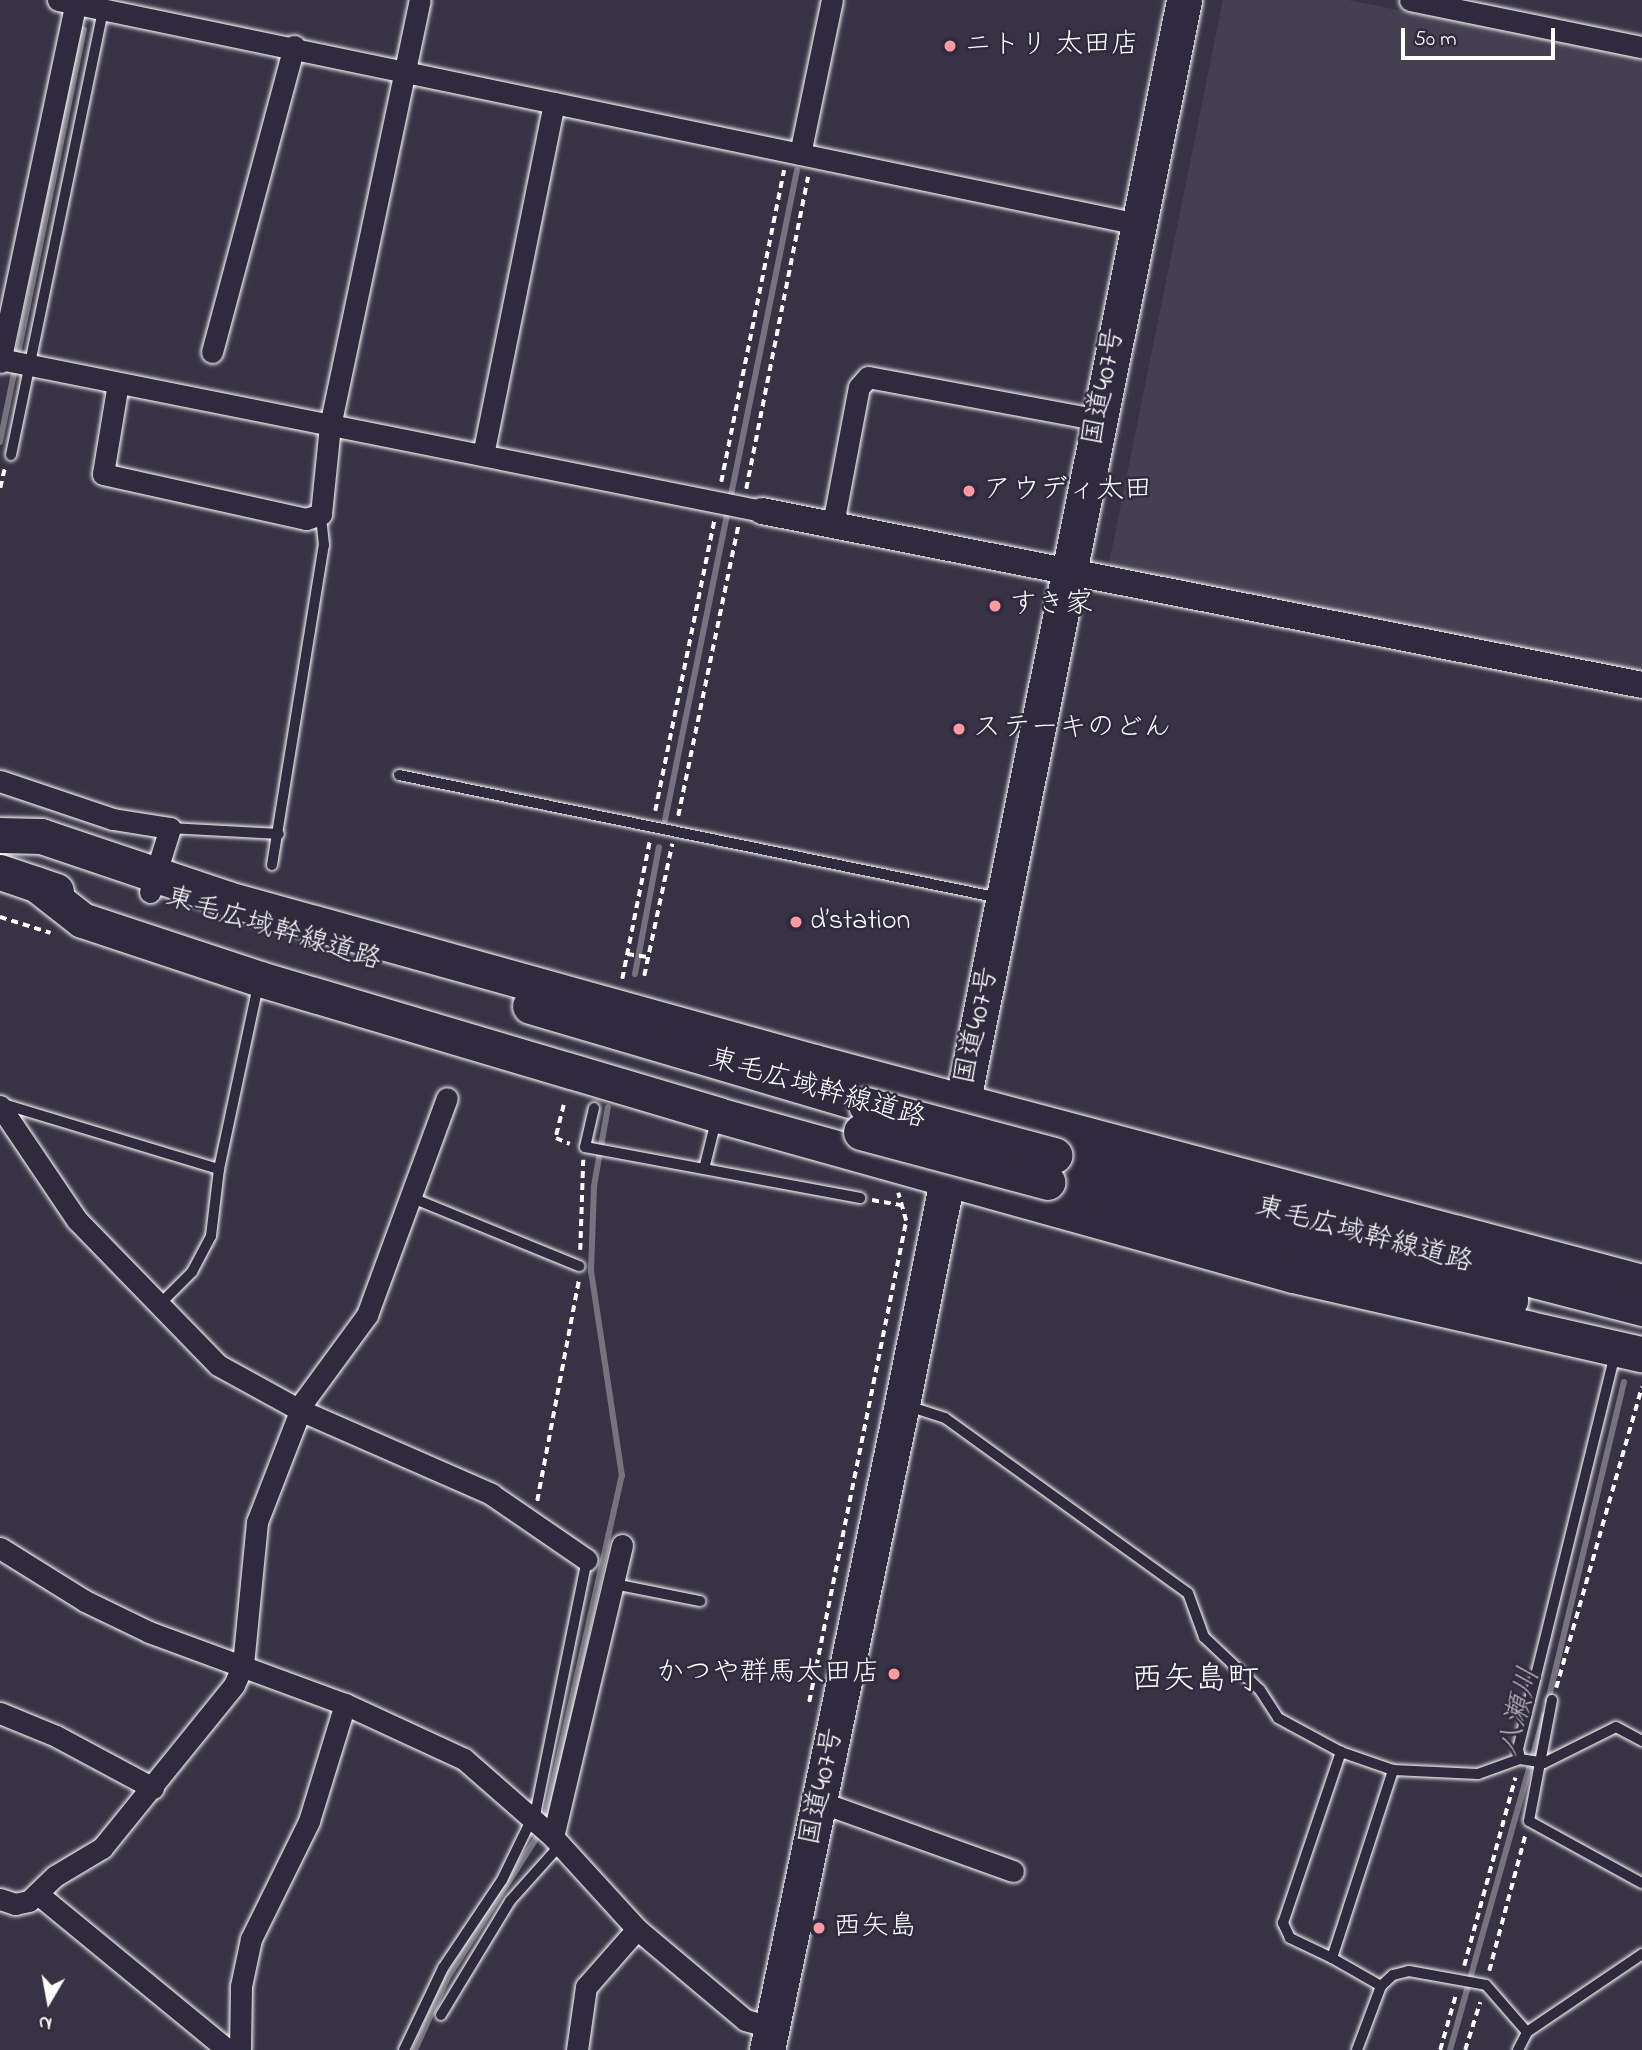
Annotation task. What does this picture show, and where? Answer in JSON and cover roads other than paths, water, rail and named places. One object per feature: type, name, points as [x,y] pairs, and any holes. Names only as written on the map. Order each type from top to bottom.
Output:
[{"type":"highway","name":"国道407号","points":[[769,2039],[902,1404],[1184,0]]},
{"type":"highway","points":[[0,835],[41,836],[153,883],[962,1102],[1642,1282]]},
{"type":"highway","name":"東毛広域幹線道路","points":[[0,841],[153,883],[863,1118]]},
{"type":"highway","name":"東毛広域幹線道路","points":[[0,872],[217,943],[1050,1168],[1642,1308]]},
{"type":"highway","points":[[36,884],[82,920],[260,979],[718,1115],[947,1181],[1293,1275],[1634,1346]]},
{"type":"highway","name":"東毛広域幹線道路","points":[[1050,1168],[1634,1346]]},
{"type":"street","points":[[118,383],[103,474],[306,519],[321,514],[330,426],[420,0]]},
{"type":"street","points":[[805,162],[832,0]]},
{"type":"street","points":[[1410,0],[1642,47]]},
{"type":"street","points":[[1138,224],[805,162],[554,103],[405,74],[294,46],[70,1],[0,360],[833,524],[1068,574],[1642,685]]},
{"type":"street","points":[[212,352],[294,46]]},
{"type":"street","points":[[483,455],[554,103]]},
{"type":"street","points":[[833,524],[859,387],[868,377],[1099,420]]},
{"type":"street","points":[[0,781],[113,818],[170,828],[153,883]]},
{"type":"street","points":[[0,1899],[22,1904],[39,1895],[55,1876],[102,1848],[234,1685],[243,1665],[257,1522],[293,1440],[300,1410],[367,1315],[447,1098]]},
{"type":"street","points":[[0,1104],[77,1220],[218,1365],[300,1410],[491,1494],[587,1560]]},
{"type":"street","points":[[556,1841],[622,1545]]},
{"type":"street","points":[[0,1548],[85,1601],[149,1632],[345,1704],[464,1759],[556,1841],[637,1929],[769,2039]]},
{"type":"street","points":[[240,2050],[241,1986],[251,1939],[309,1821],[345,1704]]},
{"type":"street","points":[[0,1713],[56,1736],[153,1788]]},
{"type":"street","points":[[820,1801],[1013,1871]]},
{"type":"street","points":[[39,1895],[228,2050]]},
{"type":"street","points":[[577,2050],[586,1987],[637,1929]]},
{"type":"lane","points":[[11,455],[103,9]]},
{"type":"lane","points":[[272,865],[324,545],[321,514]]},
{"type":"lane","points":[[399,775],[1004,899]]},
{"type":"lane","points":[[170,828],[279,834]]},
{"type":"lane","points":[[159,1305],[202,1257],[211,1236],[219,1169],[260,979]]},
{"type":"lane","points":[[0,1104],[219,1169]]},
{"type":"lane","points":[[594,1108],[585,1147],[860,1198]]},
{"type":"lane","points":[[705,1169],[718,1115]]},
{"type":"lane","points":[[410,1197],[579,1266]]},
{"type":"lane","points":[[1520,1759],[1518,1749],[1634,1346]]},
{"type":"lane","points":[[902,1404],[946,1418],[1188,1593],[1204,1637],[1260,1690],[1278,1718],[1341,1752],[1393,1770],[1478,1774],[1520,1759],[1540,1763],[1616,1727],[1642,1741]]},
{"type":"lane","points":[[404,2050],[443,1968],[502,1880],[532,1820],[587,1560]]},
{"type":"lane","points":[[614,1584],[700,1601]]},
{"type":"lane","points":[[1552,1700],[1529,1821],[1642,1883]]},
{"type":"lane","points":[[1341,1752],[1283,1923],[1290,1938],[1381,1986]]},
{"type":"lane","points":[[1332,1958],[1393,1770]]},
{"type":"lane","points":[[441,2015],[510,1901],[556,1841]]},
{"type":"lane","points":[[1518,2050],[1527,2032],[1642,1954]]},
{"type":"lane","points":[[1357,2050],[1381,1986],[1393,1975],[1409,1972],[1483,1984],[1527,2032]]},
{"type":"waterway","points":[[0,442],[84,29]]},
{"type":"waterway","points":[[665,820],[797,170]]},
{"type":"waterway","points":[[635,974],[659,847]]},
{"type":"waterway","points":[[415,2050],[447,1979],[543,1828],[622,1476],[591,1272],[594,1186],[608,1107]]},
{"type":"waterway","name":"八瀬川","points":[[1548,1701],[1624,1382]]},
{"type":"waterway","name":"八瀬川","points":[[1450,2050],[1544,1715]]},
{"type":"place","name":"ニトリ 太田店","points":[[950,46]]},
{"type":"place","name":"アウディ太田","points":[[969,491]]},
{"type":"place","name":"すき家","points":[[995,606]]},
{"type":"place","name":"ステーキのどん","points":[[959,729]]},
{"type":"place","name":"d’station","points":[[796,922]]},
{"type":"place","name":"かつや群馬太田店","points":[[894,1674]]},
{"type":"place","name":"西矢島","points":[[819,1928]]},
{"type":"district","name":"西矢島町","points":[[1195,1681]]}]
